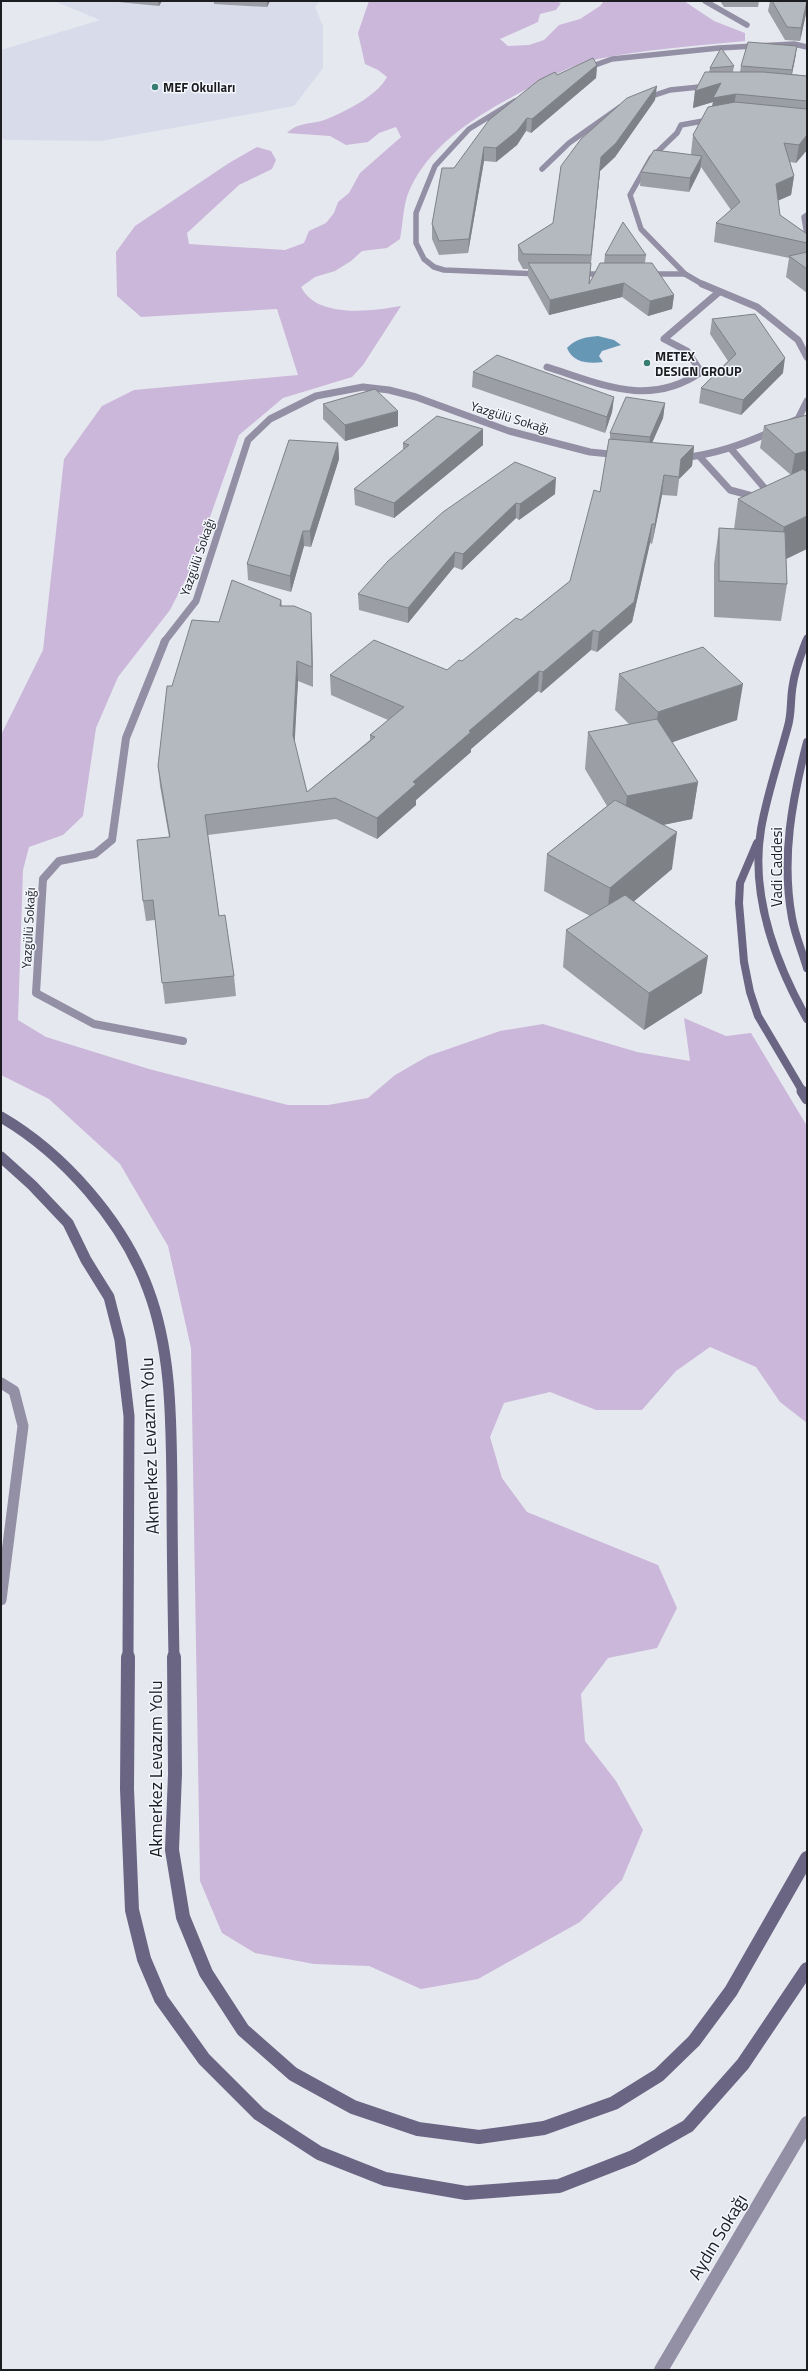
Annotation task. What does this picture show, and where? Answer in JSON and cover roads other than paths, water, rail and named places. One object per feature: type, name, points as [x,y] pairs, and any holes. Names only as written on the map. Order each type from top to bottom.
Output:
[{"type":"main road","name":"Vadi Caddesi","points":[[758,842],[766,803],[791,713],[791,691],[796,668],[807,638]]},
{"type":"main road","name":"Vadi Caddesi","points":[[807,742],[791,820],[788,886],[792,917],[807,968]]},
{"type":"main road","points":[[758,842],[760,889],[766,926],[778,963],[807,1020]]},
{"type":"main road","points":[[758,842],[740,884],[739,904],[744,962],[750,992],[758,1016],[807,1099]]},
{"type":"main road","name":"Akmerkez Levazım Yolu","points":[[1,1117],[27,1132],[67,1167],[101,1208],[126,1245],[148,1288],[157,1318],[164,1349],[171,1420],[175,1774],[172,1850],[183,1917],[206,1973],[243,2030],[293,2074],[353,2107],[418,2129],[479,2137],[544,2128],[614,2103],[659,2075],[694,2041],[732,1990],[807,1858]]},
{"type":"main road","name":"Akmerkez Levazım Yolu","points":[[1,1157],[32,1185],[68,1223],[86,1260],[109,1298],[120,1340],[129,1416],[127,1788],[132,1910],[144,1958],[161,1999],[210,2065],[259,2114],[312,2149],[386,2179],[466,2193],[511,2192],[559,2186],[633,2157],[688,2126],[743,2064],[807,1969]]},
{"type":"street","points":[[705,1],[718,10],[747,24]]},
{"type":"street","points":[[579,70],[612,59],[635,56],[719,48],[794,44],[807,47]]},
{"type":"street","points":[[636,101],[670,90],[718,85]]},
{"type":"street","points":[[524,96],[469,129],[435,166],[416,213],[416,243],[424,258],[434,267],[444,270],[548,274]]},
{"type":"street","points":[[542,169],[556,153],[580,133],[629,103]]},
{"type":"street","points":[[718,118],[681,125],[677,133],[651,158],[630,195],[632,206],[641,229],[686,274],[719,292],[757,308],[798,340],[807,357]]},
{"type":"street","points":[[807,215],[804,217],[807,234]]},
{"type":"street","points":[[571,274],[618,274]]},
{"type":"street","points":[[640,274],[686,274]]},
{"type":"street","points":[[547,367],[638,392],[672,390],[690,382],[701,372],[687,351],[664,339],[719,292]]},
{"type":"street","name":"Yazgülü Sokağı","points":[[182,1041],[94,1024],[36,993],[43,879],[59,861],[95,854],[112,840],[126,738],[163,643],[196,601],[248,440],[270,418],[316,396],[363,388],[389,390],[416,397],[509,431],[531,437],[590,452],[626,456]]},
{"type":"street","points":[[669,458],[700,457],[732,450],[798,419],[807,401]]},
{"type":"street","points":[[732,450],[776,501]]},
{"type":"street","points":[[700,457],[730,490],[776,501],[784,499]]},
{"type":"street","points":[[1,1382],[14,1391],[23,1426],[1,1600]]},
{"type":"street","name":"Aydın Sokağı","points":[[661,2370],[807,2123]]},
{"type":"water","points":[[598,336],[614,340],[621,345],[602,351],[599,356],[603,362],[592,363],[577,360],[567,348],[574,342],[581,339]]},
{"type":"place","name":"MEF Okulları","points":[[155,87]]},
{"type":"place","name":"METEX DESIGN GROUP","points":[[647,363]]}]
